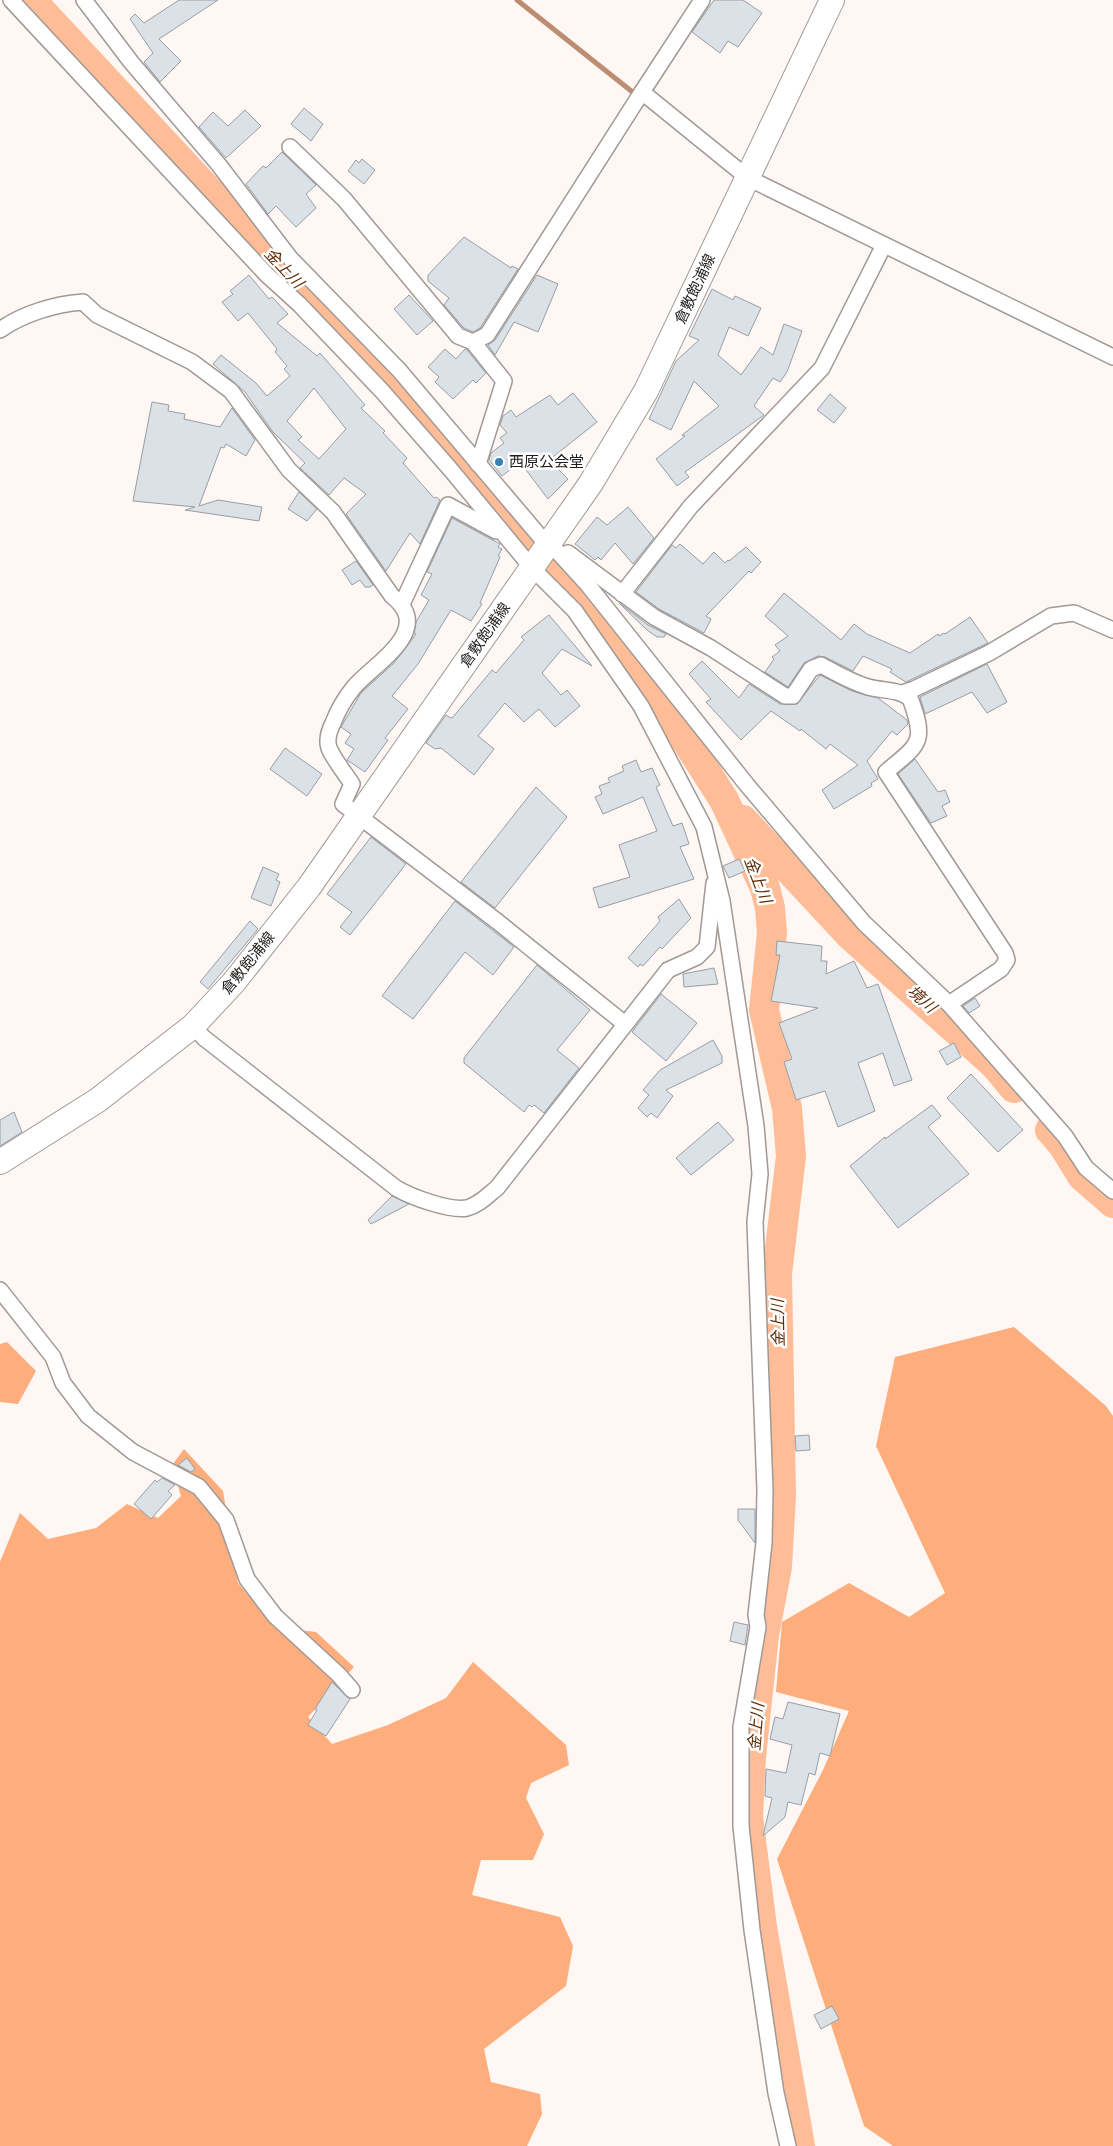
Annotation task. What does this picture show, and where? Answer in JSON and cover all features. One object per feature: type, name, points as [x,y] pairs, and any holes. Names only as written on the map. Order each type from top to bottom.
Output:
[{"type":"main road","name":"倉敷飽浦線","points":[[0,1162],[98,1100],[193,1026],[234,982],[309,886],[532,568],[552,548],[646,391],[832,0]]},
{"type":"street","points":[[11,0],[266,274],[300,304],[382,391],[451,470],[502,534],[532,568],[575,611],[641,706],[704,827],[725,921],[756,1126],[760,1174],[755,1222],[765,1490],[764,1543],[756,1615],[758,1627],[741,1727],[741,1826],[752,1930],[774,2084],[788,2146]]},
{"type":"street","points":[[84,0],[131,62],[219,165],[290,258],[399,370],[671,687],[747,784],[864,923],[949,1004],[1065,1136],[1086,1168],[1113,1191]]},
{"type":"street","points":[[473,342],[487,335],[702,0]]},
{"type":"street","points":[[642,92],[748,178],[1113,357]]},
{"type":"street","points":[[290,147],[344,199],[458,336],[473,342],[504,382],[478,464]]},
{"type":"street","points":[[622,594],[691,506],[822,368],[884,245]]},
{"type":"street","points":[[0,330],[15,319],[72,302],[83,302],[97,315],[192,362],[231,391],[289,470],[333,512],[392,596],[402,604],[408,623],[404,637],[354,687],[338,711],[328,734],[329,748],[352,784],[343,804],[625,1024]]},
{"type":"street","points":[[402,604],[448,505],[502,534]]},
{"type":"street","points":[[552,548],[567,552],[654,617],[711,648],[785,696],[793,696],[811,670],[821,665],[868,687],[902,692],[914,690],[989,653],[1051,616],[1074,613],[1113,630]]},
{"type":"street","points":[[902,692],[910,698],[914,708],[920,733],[918,743],[886,772],[1005,953],[1007,960],[1001,969],[949,1004]]},
{"type":"street","points":[[193,1026],[204,1038],[396,1188],[425,1201],[466,1208],[477,1204],[497,1188],[668,970],[697,957],[707,947],[715,879]]},
{"type":"street","points":[[0,1290],[53,1357],[63,1383],[88,1416],[133,1452],[199,1487],[226,1520],[247,1580],[269,1609],[352,1690]]},
{"type":"shaded area","points":[[1014,1327],[1106,1406],[1113,1416],[1113,2146],[893,2146],[864,2126],[777,1859],[823,1770],[849,1711],[776,1692],[782,1622],[849,1583],[909,1617],[945,1593],[876,1446],[895,1357]]},
{"type":"shaded area","points":[[7,1342],[36,1371],[18,1404],[0,1402],[0,1344]]},
{"type":"shaded area","points":[[184,1449],[223,1491],[238,1583],[274,1627],[316,1632],[354,1667],[308,1717],[332,1744],[388,1725],[446,1698],[473,1662],[566,1745],[569,1765],[531,1783],[526,1798],[544,1834],[533,1860],[481,1860],[472,1895],[560,1917],[573,1946],[566,1986],[484,2049],[491,2082],[540,2094],[542,2114],[527,2146],[0,2146],[0,1562],[20,1513],[48,1539],[96,1528],[127,1504],[158,1518],[181,1496],[172,1465]]},
{"type":"building","points":[[179,0],[218,0],[159,39],[181,61],[160,82],[144,62],[153,53],[130,19],[135,14],[144,23]]},
{"type":"building","points":[[714,0],[743,0],[762,13],[738,47],[728,41],[720,53],[692,32]]},
{"type":"building","points":[[304,108],[323,124],[311,141],[291,124]]},
{"type":"building","points":[[245,110],[261,126],[226,158],[199,127],[213,112],[228,126]]},
{"type":"building","points":[[282,152],[316,185],[306,194],[316,208],[296,227],[276,206],[268,214],[246,184],[263,166],[266,168]]},
{"type":"building","points":[[362,159],[375,170],[364,184],[348,171],[356,160],[359,163]]},
{"type":"building","points":[[464,237],[511,268],[512,266],[518,269],[480,328],[473,332],[464,328],[444,305],[449,298],[428,281],[428,275]]},
{"type":"building","points":[[249,275],[269,299],[272,297],[288,314],[277,323],[317,356],[320,353],[365,405],[361,408],[385,431],[383,433],[407,458],[403,463],[434,498],[436,497],[440,500],[420,544],[410,533],[386,571],[346,514],[366,494],[344,478],[329,495],[300,468],[305,463],[273,432],[245,392],[213,364],[221,355],[256,383],[267,396],[290,376],[284,369],[287,366],[275,352],[277,349],[248,313],[238,321],[222,302],[233,294],[230,291]],"holes":[[[314,388],[346,429],[319,459],[298,440],[302,437],[287,421]]]},
{"type":"building","points":[[537,275],[558,284],[538,332],[514,322],[495,355],[488,345],[495,340]]},
{"type":"building","points":[[712,289],[733,300],[735,296],[761,308],[748,336],[729,327],[718,355],[741,375],[761,347],[773,355],[784,324],[802,331],[787,372],[780,382],[773,378],[754,406],[764,415],[685,472],[689,477],[677,486],[656,459],[685,436],[682,435],[719,406],[694,381],[671,430],[649,419],[676,361],[699,340],[689,336]]},
{"type":"building","points":[[409,295],[433,321],[417,335],[394,309]]},
{"type":"building","points":[[445,349],[456,359],[465,349],[467,350],[486,373],[476,383],[473,380],[453,399],[435,382],[439,377],[428,367]]},
{"type":"building","points":[[573,393],[597,422],[549,460],[568,479],[548,499],[520,462],[502,476],[489,460],[491,453],[504,443],[500,438],[507,433],[500,425],[503,416],[511,410],[516,417],[550,395],[558,405]]},
{"type":"building","points":[[830,394],[846,408],[834,423],[817,410]]},
{"type":"building","points":[[152,402],[169,405],[168,411],[185,414],[184,419],[220,427],[232,408],[255,440],[246,456],[226,444],[224,448],[221,447],[199,506],[218,500],[262,507],[259,521],[185,510],[195,507],[133,501]]},
{"type":"building","points":[[299,492],[317,509],[307,521],[288,509]]},
{"type":"building","points":[[628,507],[654,538],[633,564],[615,543],[601,560],[598,557],[595,560],[575,544],[597,517],[607,525]]},
{"type":"building","points":[[452,518],[500,544],[498,547],[502,549],[498,556],[500,557],[480,603],[482,604],[471,621],[451,610],[418,664],[392,696],[408,709],[385,738],[388,740],[365,772],[347,760],[354,749],[345,743],[351,734],[341,727],[361,693],[394,663],[416,634],[414,633],[416,622],[429,600],[421,595],[432,574],[427,572]]},
{"type":"building","points":[[680,544],[703,564],[714,552],[725,563],[746,547],[761,562],[751,573],[749,571],[706,616],[711,619],[704,633],[659,609],[636,592],[672,545],[676,548]]},
{"type":"building","points":[[356,561],[373,585],[370,587],[365,587],[360,580],[352,585],[342,570]]},
{"type":"building","points":[[784,593],[841,640],[854,624],[867,634],[910,653],[938,634],[939,636],[945,634],[970,617],[988,643],[906,682],[890,672],[892,669],[863,656],[853,671],[825,657],[818,656],[804,663],[788,687],[765,672],[774,659],[772,657],[780,651],[775,645],[788,636],[765,616]]},
{"type":"building","points":[[619,603],[648,625],[666,634],[664,637],[657,637],[647,630]]},
{"type":"building","points":[[549,615],[592,666],[562,649],[542,673],[561,695],[567,690],[580,706],[555,727],[539,709],[524,722],[505,703],[478,736],[494,749],[474,775],[441,748],[435,749],[426,743],[446,715],[451,718],[453,717],[492,670],[496,673],[524,640],[521,637]]},
{"type":"building","points":[[702,661],[739,698],[749,684],[780,704],[797,704],[820,675],[852,691],[878,698],[907,720],[908,724],[897,735],[892,731],[867,761],[878,779],[871,783],[872,786],[834,809],[822,790],[858,765],[830,744],[826,749],[801,729],[800,731],[771,711],[741,740],[706,702],[711,699],[689,674]]},
{"type":"building","points":[[987,664],[1007,702],[987,713],[972,692],[925,714],[920,697]]},
{"type":"building","points":[[285,748],[322,774],[307,796],[270,769]]},
{"type":"building","points":[[915,759],[938,792],[945,790],[950,802],[942,806],[947,816],[931,823],[898,774]]},
{"type":"building","points":[[636,760],[641,772],[652,768],[660,785],[656,787],[673,826],[682,823],[689,844],[680,847],[694,879],[599,908],[593,888],[630,877],[619,845],[657,831],[643,797],[603,814],[595,797],[602,794],[599,786],[610,782],[608,778],[624,771],[622,766]]},
{"type":"building","points":[[536,787],[567,817],[495,908],[461,882]]},
{"type":"building","points":[[371,837],[406,864],[350,935],[340,927],[352,912],[327,894]]},
{"type":"building","points":[[739,859],[745,871],[729,878],[723,866]]},
{"type":"building","points":[[263,867],[279,874],[276,880],[280,882],[271,906],[251,898]]},
{"type":"building","points":[[679,899],[691,918],[662,949],[660,947],[643,966],[640,964],[638,967],[628,958],[660,921],[658,917]]},
{"type":"building","points":[[455,901],[514,947],[493,975],[465,952],[413,1019],[382,996]]},
{"type":"building","points":[[250,921],[258,929],[208,989],[200,982]]},
{"type":"building","points":[[777,941],[822,946],[821,961],[827,961],[826,974],[854,961],[867,988],[878,984],[912,1080],[894,1086],[883,1053],[858,1063],[875,1111],[838,1127],[825,1091],[796,1100],[784,1062],[792,1059],[779,1023],[818,1008],[771,1001],[780,955],[776,955]]},
{"type":"building","points":[[537,965],[590,1010],[557,1050],[579,1068],[544,1113],[534,1105],[532,1107],[529,1105],[524,1112],[464,1063],[464,1058]]},
{"type":"building","points":[[714,968],[718,984],[684,987],[683,974]]},
{"type":"building","points":[[661,994],[697,1023],[666,1061],[632,1032]]},
{"type":"building","points":[[975,998],[980,1006],[969,1013],[963,1006]]},
{"type":"building","points":[[713,1040],[722,1056],[722,1063],[666,1090],[673,1096],[657,1118],[651,1113],[647,1117],[638,1108],[649,1095],[643,1090],[660,1070]]},
{"type":"building","points":[[954,1043],[961,1057],[947,1065],[939,1051]]},
{"type":"building","points":[[971,1074],[1023,1130],[998,1152],[947,1098]]},
{"type":"building","points":[[932,1105],[941,1116],[928,1127],[969,1174],[898,1228],[850,1166],[885,1137],[885,1139]]},
{"type":"building","points":[[14,1112],[22,1132],[0,1146],[0,1120]]},
{"type":"building","points":[[718,1122],[734,1140],[691,1175],[676,1158]]},
{"type":"building","points":[[392,1196],[409,1204],[371,1224],[368,1220]]},
{"type":"building","points":[[809,1435],[810,1450],[796,1451],[795,1436]]},
{"type":"building","points":[[187,1458],[195,1469],[191,1472],[178,1465]]},
{"type":"building","points":[[162,1478],[175,1485],[168,1491],[172,1495],[151,1519],[134,1504],[155,1480],[157,1482]]},
{"type":"building","points":[[738,1509],[755,1509],[755,1543],[738,1520]]},
{"type":"building","points":[[734,1622],[748,1625],[745,1645],[730,1641]]},
{"type":"building","points":[[332,1682],[350,1699],[326,1736],[308,1725],[317,1710],[315,1709]]},
{"type":"building","points":[[788,1702],[840,1714],[830,1756],[820,1753],[815,1775],[809,1773],[801,1805],[788,1802],[785,1817],[763,1836],[772,1798],[765,1796],[766,1769],[786,1773],[792,1745],[770,1739],[775,1717],[783,1719]]},
{"type":"building","points":[[832,2006],[839,2019],[821,2029],[814,2015]]},
{"type":"waterway","name":"金上川","points":[[31,0],[273,260],[393,383],[459,459],[527,544]]},
{"type":"waterway","points":[[517,0],[635,94]]},
{"type":"waterway","name":"金上川","points":[[549,568],[579,598],[659,698],[724,800],[765,888],[770,908],[772,933],[764,1010],[787,1108],[791,1156],[777,1274],[781,1496],[777,1567],[764,1635],[751,1757],[748,1817],[762,1927],[800,2146]]},
{"type":"waterway","name":"境川","points":[[743,820],[850,935],[994,1064],[1014,1088]]},
{"type":"waterway","name":"境川","points":[[1050,1130],[1063,1145],[1082,1176],[1113,1203]]},
{"type":"place","name":"西原公会堂","points":[[499,462]]}]
